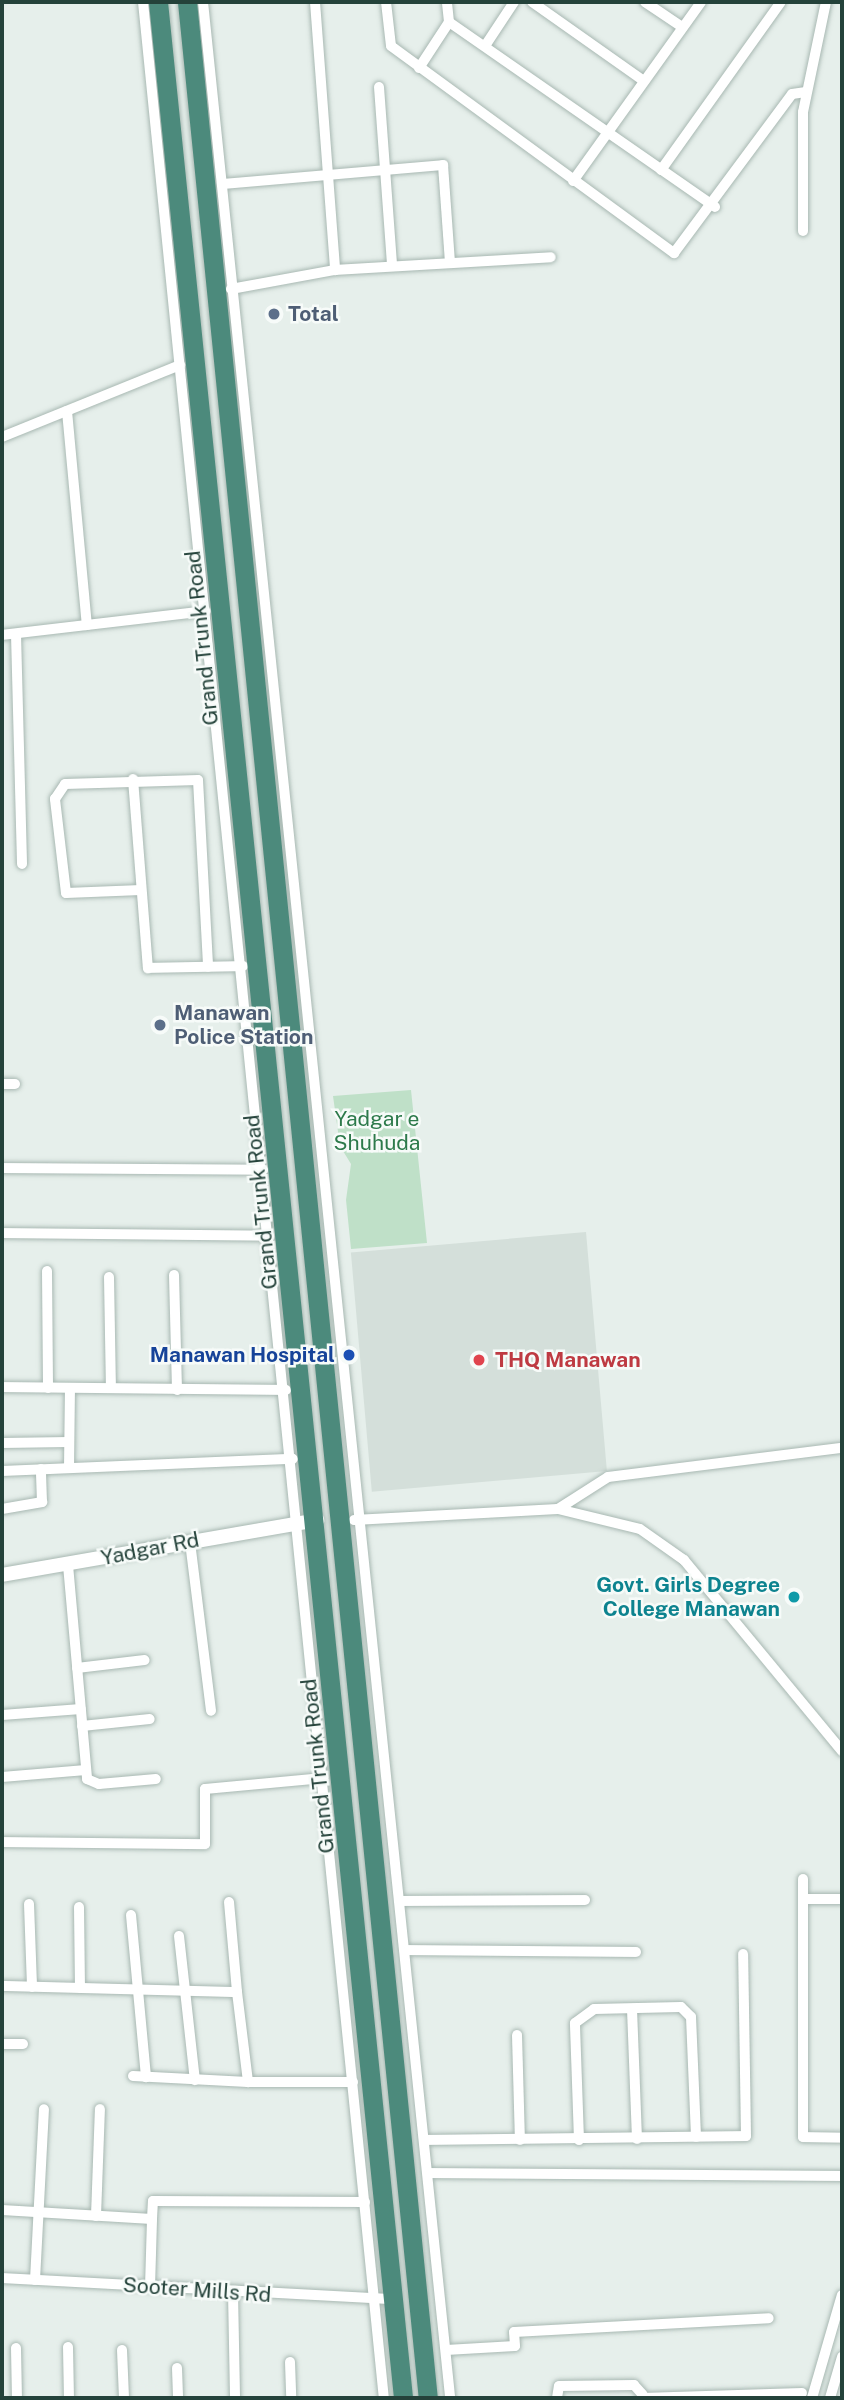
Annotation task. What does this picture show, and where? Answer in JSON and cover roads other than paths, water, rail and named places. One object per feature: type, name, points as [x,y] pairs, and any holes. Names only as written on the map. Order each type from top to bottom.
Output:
[{"type":"highway","name":"Grand Trunk Road","points":[[159,2],[384,2300],[400,2362],[403,2398]]},
{"type":"highway","points":[[187,2],[227,297],[298,995],[306,1174],[338,1407],[428,2398]]},
{"type":"highway","points":[[272,1174],[306,1174]]},
{"type":"highway","points":[[400,2362],[424,2358]]},
{"type":"street","points":[[143,2],[243,966],[272,1174],[270,1237],[293,1459],[308,1521],[323,1778],[365,2202],[384,2300],[384,2398]]},
{"type":"street","points":[[203,2],[222,184],[227,297],[335,270],[551,257]]},
{"type":"street","points":[[316,2],[326,174],[335,270]]},
{"type":"street","points":[[386,2],[391,46],[674,253],[715,206],[792,94],[806,92]]},
{"type":"street","points":[[419,68],[449,22],[447,2]]},
{"type":"street","points":[[485,46],[514,2]]},
{"type":"street","points":[[532,2],[645,81]]},
{"type":"street","points":[[645,2],[682,27]]},
{"type":"street","points":[[573,181],[701,2]]},
{"type":"street","points":[[662,170],[781,2]]},
{"type":"street","points":[[803,231],[806,92],[826,2]]},
{"type":"street","points":[[449,22],[715,206]]},
{"type":"street","points":[[379,87],[393,265]]},
{"type":"street","points":[[222,184],[443,165],[450,263]]},
{"type":"street","points":[[2,437],[180,365]]},
{"type":"street","points":[[67,411],[87,625]]},
{"type":"street","points":[[2,635],[206,611]]},
{"type":"street","points":[[16,634],[22,864]]},
{"type":"street","points":[[133,779],[148,968],[243,966]]},
{"type":"street","points":[[141,890],[66,893],[55,799],[68,783],[133,779],[198,780],[208,967]]},
{"type":"street","points":[[298,995],[338,1407]]},
{"type":"street","points":[[2,1084],[15,1084]]},
{"type":"street","points":[[2,1168],[272,1174]]},
{"type":"street","points":[[2,1233],[270,1237]]},
{"type":"street","points":[[47,1271],[48,1388]]},
{"type":"street","points":[[174,1275],[177,1390]]},
{"type":"street","points":[[109,1277],[111,1388]]},
{"type":"street","points":[[2,1387],[286,1390]]},
{"type":"street","points":[[69,1468],[70,1388]]},
{"type":"street","points":[[2,1443],[69,1442]]},
{"type":"street","points":[[558,1509],[608,1477],[842,1448]]},
{"type":"street","points":[[2,1471],[293,1459]]},
{"type":"street","points":[[2,1509],[42,1502],[41,1469]]},
{"type":"street","points":[[450,2398],[400,1900],[349,1520],[558,1509],[602,1515],[672,1547],[842,1751]]},
{"type":"street","name":"Yadgar Rd","points":[[2,1575],[308,1521]]},
{"type":"street","points":[[190,1542],[211,1710]]},
{"type":"street","points":[[68,1565],[87,1779],[99,1784],[156,1779]]},
{"type":"street","points":[[77,1668],[145,1660]]},
{"type":"street","points":[[2,1715],[81,1709]]},
{"type":"street","points":[[82,1726],[150,1718]]},
{"type":"street","points":[[2,1777],[86,1770]]},
{"type":"street","points":[[2,1842],[205,1844],[205,1789],[323,1778]]},
{"type":"street","points":[[803,1879],[803,2137],[842,2138]]},
{"type":"street","points":[[803,1899],[842,1899]]},
{"type":"street","points":[[400,1900],[585,1900]]},
{"type":"street","points":[[229,1902],[248,2082]]},
{"type":"street","points":[[29,1904],[32,1987]]},
{"type":"street","points":[[79,1906],[80,1988]]},
{"type":"street","points":[[131,1915],[135,1990],[146,2077]]},
{"type":"street","points":[[180,1936],[195,2080]]},
{"type":"street","points":[[404,1950],[636,1952]]},
{"type":"street","points":[[426,2140],[746,2136],[743,1954]]},
{"type":"street","points":[[2,1986],[237,1992]]},
{"type":"street","points":[[579,2140],[575,2023],[594,2009],[632,2008],[689,2012],[696,2137]]},
{"type":"street","points":[[632,2008],[637,2139]]},
{"type":"street","points":[[517,2035],[520,2140]]},
{"type":"street","points":[[2,2044],[23,2044]]},
{"type":"street","points":[[133,2076],[248,2082],[353,2082]]},
{"type":"street","points":[[35,2280],[44,2109]]},
{"type":"street","points":[[96,2216],[100,2109]]},
{"type":"street","points":[[429,2174],[842,2176]]},
{"type":"street","points":[[150,2287],[153,2201],[365,2202]]},
{"type":"street","points":[[2,2210],[152,2219]]},
{"type":"street","name":"Sooter Mills Rd","points":[[2,2278],[384,2300]]},
{"type":"street","points":[[233,2292],[235,2398]]},
{"type":"street","points":[[558,2398],[559,2386],[634,2385],[643,2397],[807,2395],[842,2295]]},
{"type":"street","points":[[446,2350],[515,2346],[514,2332],[769,2318]]},
{"type":"street","points":[[68,2347],[69,2398]]},
{"type":"street","points":[[16,2348],[17,2398]]},
{"type":"street","points":[[122,2350],[124,2398]]},
{"type":"street","points":[[830,2398],[842,2357]]},
{"type":"street","points":[[290,2361],[291,2398]]},
{"type":"street","points":[[177,2368],[178,2398]]},
{"type":"place","name":"Total","points":[[274,314]]},
{"type":"place","name":"Manawan Police Station","points":[[160,1025]]},
{"type":"place","name":"Manawan Hospital","points":[[349,1355]]},
{"type":"place","name":"THQ Manawan","points":[[479,1360]]},
{"type":"place","name":"Govt. Girls Degree College Manawan","points":[[794,1597]]},
{"type":"park label","name":"Yadgar e Shuhuda","points":[[377,1131]]}]
